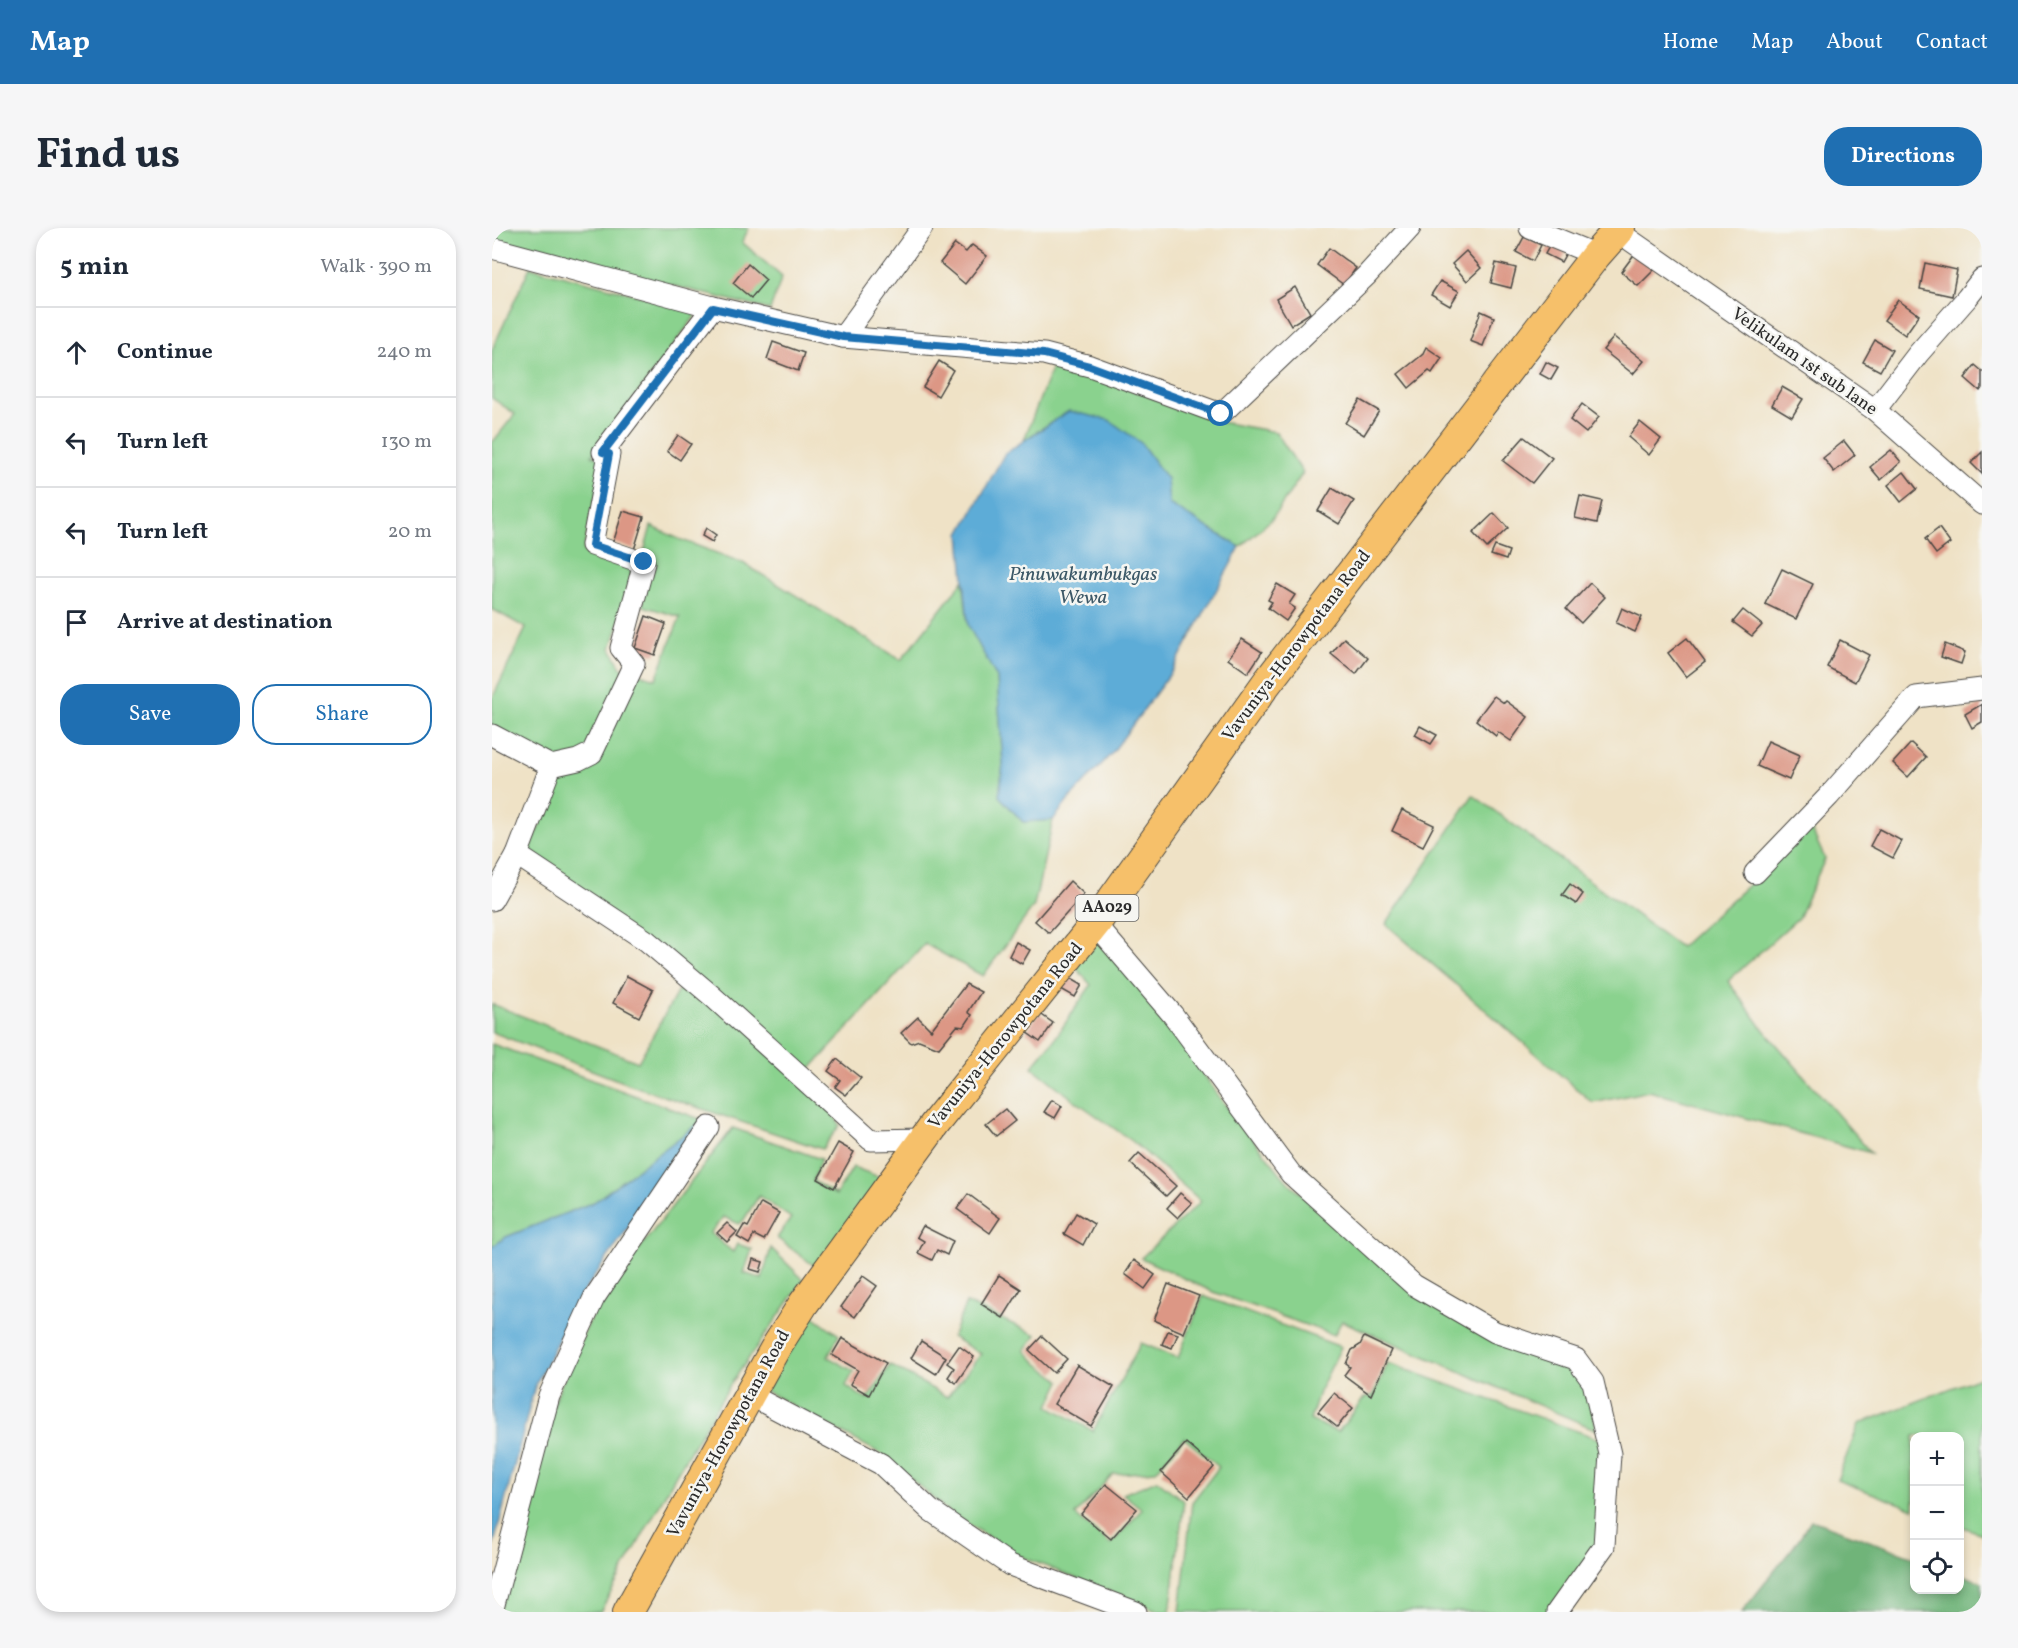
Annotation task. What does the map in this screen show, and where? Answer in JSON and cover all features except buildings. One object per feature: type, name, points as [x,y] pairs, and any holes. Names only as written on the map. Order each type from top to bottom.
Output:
[{"type":"highway","name":"Vavuniya-Horowpotana Road","points":[[628,1612],[804,1303],[924,1139],[1095,924],[1272,676],[1596,255],[1619,230]]},
{"type":"street","points":[[843,337],[922,228]]},
{"type":"street","points":[[492,248],[713,308],[843,337],[1044,354],[1090,366],[1221,414],[1366,276],[1410,228]]},
{"type":"street","points":[[1530,228],[1596,255]]},
{"type":"street","name":"Velikulam 1st sub lane","points":[[1619,230],[1820,374],[1875,410],[1982,504]]},
{"type":"street","points":[[1875,410],[1918,354],[1982,279]]},
{"type":"street","points":[[492,735],[551,766],[578,760],[591,753],[634,664],[621,648],[644,562],[592,545],[609,454],[603,452],[713,308]]},
{"type":"street","points":[[1755,873],[1829,796],[1916,697],[1982,689]]},
{"type":"street","points":[[492,900],[517,855],[551,766]]},
{"type":"street","points":[[517,855],[647,941],[712,996],[871,1140],[924,1139]]},
{"type":"street","points":[[1095,924],[1173,1015],[1291,1174],[1414,1285],[1495,1332],[1576,1359],[1593,1382],[1610,1454],[1604,1546],[1557,1612]]},
{"type":"street","points":[[492,1612],[549,1396],[594,1298],[709,1127]]},
{"type":"street","points":[[750,1395],[881,1464],[930,1510],[1010,1565],[1136,1612]]},
{"type":"green space","points":[[492,228],[749,228],[742,242],[782,277],[770,310],[492,240]]},
{"type":"green space","points":[[530,267],[699,311],[592,455],[604,460],[583,551],[637,569],[611,648],[621,668],[656,679],[680,617],[643,606],[643,556],[651,526],[743,563],[901,660],[963,581],[968,625],[997,677],[1003,764],[999,796],[1023,822],[1053,820],[1034,906],[983,976],[925,944],[807,1073],[840,1125],[822,1149],[631,1085],[492,1032],[492,1004],[638,1062],[683,982],[637,945],[524,867],[561,766],[492,725],[492,699],[526,628],[492,609],[492,443],[515,414],[492,398],[492,350]]},
{"type":"green space","points":[[1052,367],[1087,373],[1220,422],[1276,432],[1303,473],[1272,519],[1240,547],[1168,504],[1167,479],[1141,443],[1069,411],[1024,440]]},
{"type":"green space","points":[[1473,795],[1680,947],[1811,828],[1825,859],[1798,918],[1728,981],[1764,1030],[1871,1153],[1649,1091],[1593,1103],[1386,924]]},
{"type":"green space","points":[[1096,932],[1165,1019],[1223,1102],[1286,1180],[1410,1290],[1575,1366],[1589,1393],[1597,1430],[1342,1321],[1334,1335],[1213,1292],[1141,1258],[1201,1201],[1132,1141],[1032,1067],[1054,1040],[1091,985],[1070,961]]},
{"type":"green space","points":[[492,1044],[703,1120],[594,1202],[506,1237],[492,1247]]},
{"type":"green space","points":[[733,1128],[821,1159],[813,1181],[836,1195],[853,1167],[887,1180],[816,1267],[777,1238],[791,1218],[759,1196],[739,1224],[724,1217],[710,1233],[733,1252],[737,1244],[752,1249],[744,1273],[762,1279],[771,1248],[804,1280],[730,1385],[677,1473],[600,1612],[499,1612],[555,1399],[598,1302]]},
{"type":"green space","points":[[1203,1296],[1341,1347],[1319,1392],[1310,1420],[1338,1432],[1365,1397],[1373,1396],[1388,1363],[1605,1441],[1600,1546],[1554,1612],[1180,1612],[1192,1502],[1219,1467],[1184,1438],[1156,1471],[1113,1474],[1075,1515],[1111,1544],[1142,1509],[1123,1494],[1157,1480],[1184,1501],[1170,1612],[1162,1612],[1017,1555],[950,1513],[885,1456],[762,1389],[809,1313],[839,1335],[828,1357],[854,1371],[846,1386],[867,1400],[890,1365],[947,1397],[981,1354],[952,1337],[966,1303],[1037,1335],[1025,1350],[1037,1363],[1061,1381],[1049,1406],[1093,1431],[1141,1343],[1178,1358]]},
{"type":"green space","points":[[1982,1376],[1982,1534],[1964,1527],[1964,1432],[1910,1432],[1910,1507],[1837,1480],[1859,1424]]},
{"type":"green space","points":[[1811,1520],[1910,1556],[1910,1594],[1964,1594],[1964,1575],[1982,1582],[1982,1612],[1742,1612],[1794,1546]]},
{"type":"water","name":"Pinuwakumbukgas Wewa","points":[[1069,411],[1109,420],[1141,443],[1167,479],[1169,504],[1240,547],[1172,671],[1112,753],[1053,820],[1023,822],[999,796],[1003,764],[997,678],[968,625],[960,534],[1005,453]]},
{"type":"water","points":[[703,1120],[578,1300],[535,1386],[492,1551],[492,1247],[506,1237],[594,1202]]},
{"type":"route","points":[[644,562],[592,545],[609,454],[603,452],[713,308],[843,337],[1044,354],[1090,366],[1221,414]]}]
